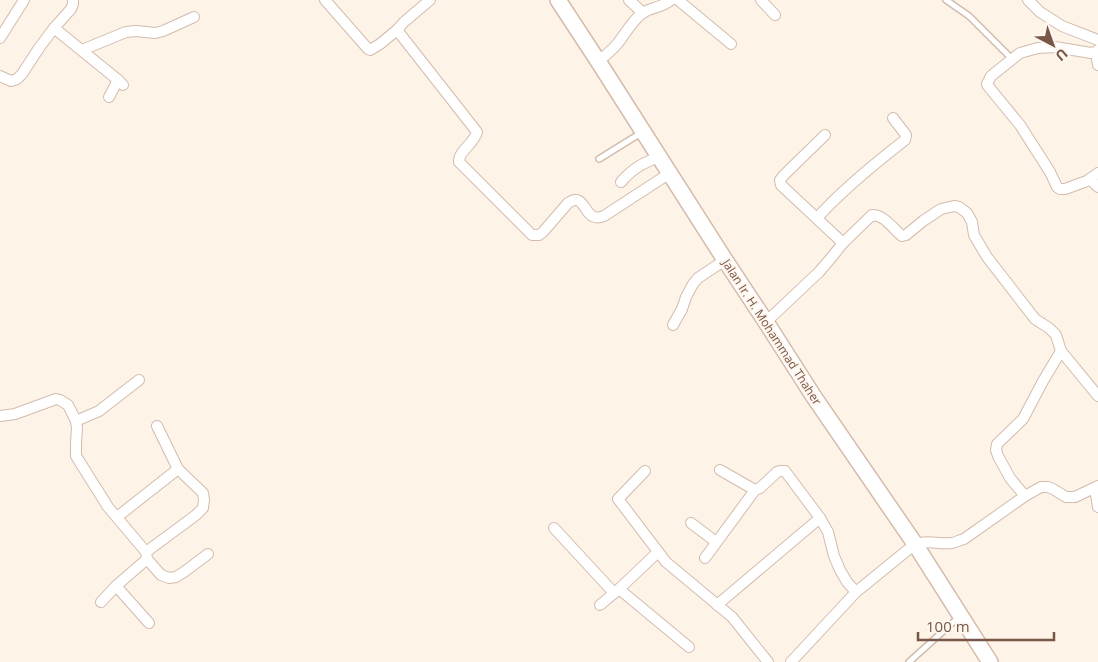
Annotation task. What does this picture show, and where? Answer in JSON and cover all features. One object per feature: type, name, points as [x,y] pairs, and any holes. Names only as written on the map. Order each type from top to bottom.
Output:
[{"type":"main road","name":"Jalan Ir. H. Mohammad Thaher","points":[[558,0],[814,397],[915,544],[990,662]]},
{"type":"street","points":[[0,38],[24,0]]},
{"type":"street","points":[[0,76],[11,81],[17,79],[22,74],[54,28],[71,9],[74,4],[73,0]]},
{"type":"street","points":[[325,0],[370,50],[380,44],[430,0]]},
{"type":"street","points":[[629,0],[643,13]]},
{"type":"street","points":[[598,61],[617,44],[632,23],[643,13],[666,4],[671,0]]},
{"type":"street","points":[[678,0],[731,44]]},
{"type":"street","points":[[761,0],[776,15]]},
{"type":"street","points":[[1028,0],[1040,12],[1062,26],[1098,40]]},
{"type":"street","points":[[82,50],[126,32],[159,32],[194,17]]},
{"type":"street","points":[[54,28],[120,83],[109,96]]},
{"type":"street","points":[[396,30],[477,132],[473,141],[459,156],[459,162],[532,235],[539,235],[543,232],[572,200],[580,201],[591,216],[600,218],[670,173]]},
{"type":"street","points":[[1095,180],[1060,189],[1020,125],[987,84],[992,76],[1020,54],[1038,48],[1055,47],[1092,53],[1097,51],[1098,65]]},
{"type":"street","points":[[817,218],[877,161],[905,140],[906,136],[893,118]]},
{"type":"street","points":[[825,135],[780,180],[781,185],[787,192],[844,243]]},
{"type":"street","points":[[621,182],[644,162],[659,157]]},
{"type":"street","points":[[766,322],[819,272],[872,215],[883,219],[902,236],[941,209],[959,207],[967,213],[972,222],[974,236],[987,257],[1035,319],[1049,328],[1056,336],[1061,351],[1098,396]]},
{"type":"street","points":[[673,325],[693,284],[698,278],[725,260]]},
{"type":"street","points":[[1025,496],[1010,478],[998,456],[997,444],[1023,420],[1061,351]]},
{"type":"street","points":[[76,421],[98,411],[139,380]]},
{"type":"street","points":[[0,416],[15,414],[56,399],[68,405],[76,421],[76,456],[101,497],[161,575],[169,578],[176,577],[208,554]]},
{"type":"street","points":[[101,602],[146,555],[196,515],[202,508],[203,493],[178,470],[157,426]]},
{"type":"street","points":[[117,517],[178,470]]},
{"type":"street","points":[[645,470],[618,499],[666,562],[732,617],[768,662]]},
{"type":"street","points":[[720,470],[755,490]]},
{"type":"street","points":[[705,558],[755,490],[760,488],[780,470],[785,471],[820,518],[828,532],[834,556],[840,570],[856,592]]},
{"type":"street","points":[[790,662],[856,592],[915,544],[930,541],[954,543],[964,539],[1041,487],[1053,489],[1066,497],[1075,497],[1096,487],[1098,507]]},
{"type":"street","points":[[717,605],[820,518]]},
{"type":"street","points":[[691,524],[716,542]]},
{"type":"street","points":[[554,528],[617,591],[689,647]]},
{"type":"street","points":[[600,605],[658,552]]},
{"type":"street","points":[[116,586],[149,623]]},
{"type":"lane","points":[[946,0],[969,16],[1013,59]]},
{"type":"lane","points":[[599,159],[643,132]]},
{"type":"lane","points":[[909,662],[960,616]]}]
